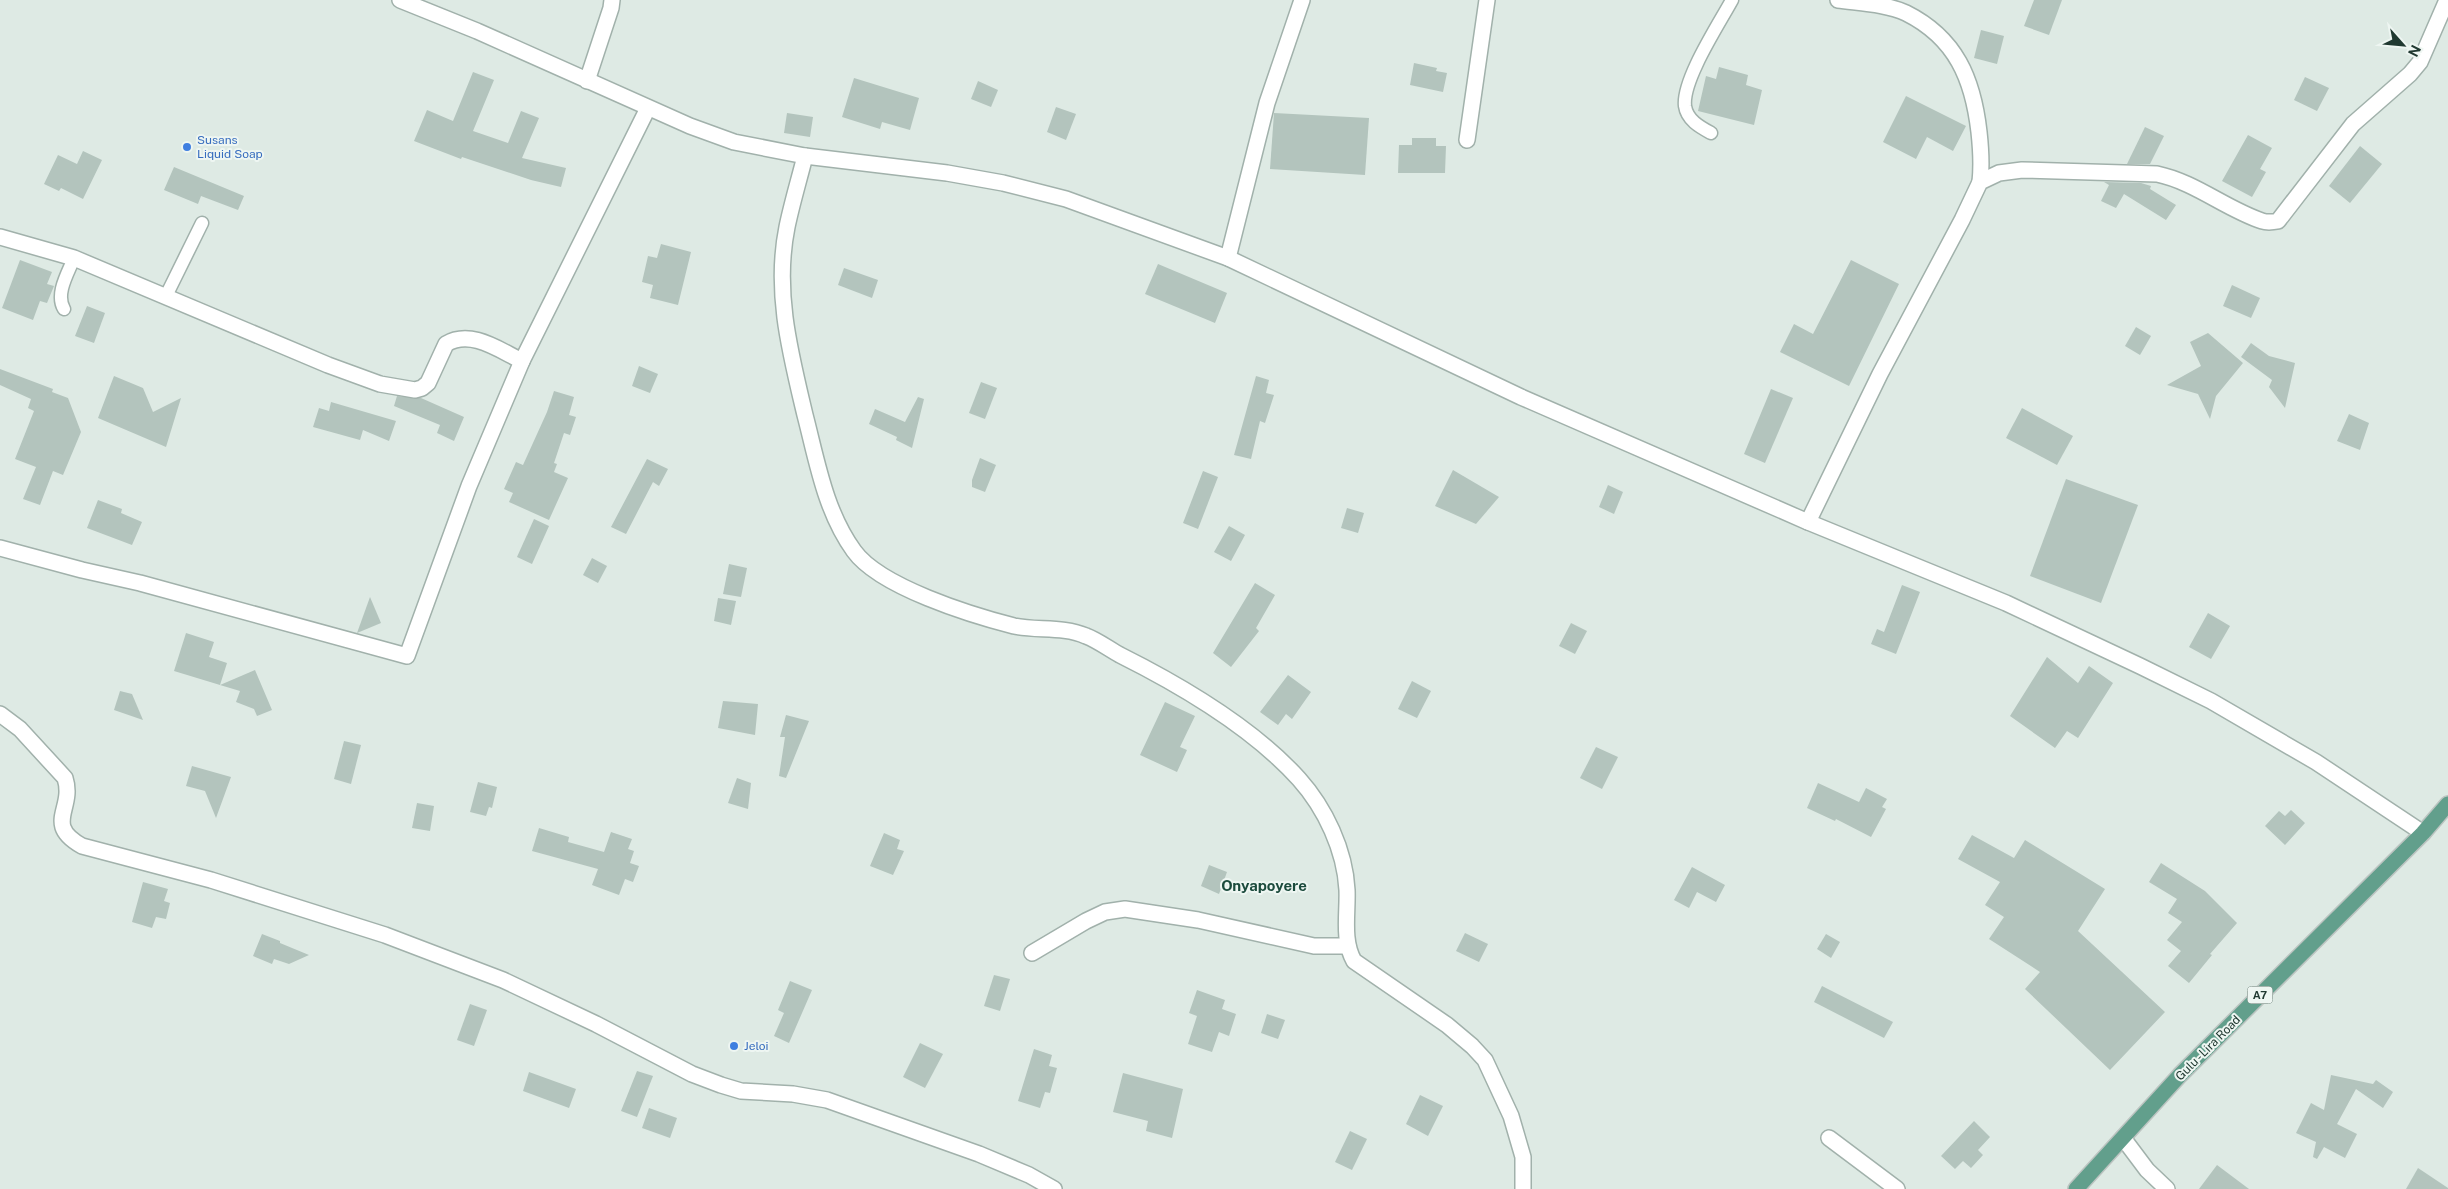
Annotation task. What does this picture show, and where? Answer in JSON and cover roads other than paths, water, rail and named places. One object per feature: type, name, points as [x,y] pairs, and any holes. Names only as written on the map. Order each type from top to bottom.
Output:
[{"type":"main road","name":"Gulu - Lira Road","points":[[2076,1189],[2180,1075],[2446,810]]},
{"type":"street","points":[[400,0],[477,31],[648,108],[734,142],[806,156],[947,173],[1003,183],[1066,199],[1228,258],[1521,397],[1808,522],[2006,603],[2211,701],[2316,762],[2423,833]]},
{"type":"street","points":[[587,80],[612,0]]},
{"type":"street","points":[[1228,258],[1267,103],[1302,0]]},
{"type":"street","points":[[1467,140],[1487,0]]},
{"type":"street","points":[[1808,522],[1876,383],[1962,220],[1980,182],[1983,161],[1975,99],[1956,55],[1943,40],[1908,6],[1838,0]]},
{"type":"street","points":[[1980,182],[1999,173],[2022,170],[2157,174],[2172,177],[2263,222],[2278,221],[2353,124],[2410,74],[2420,62],[2447,0]]},
{"type":"street","points":[[0,548],[140,583],[407,656],[469,486],[522,361],[648,108]]},
{"type":"street","points":[[806,156],[787,228],[782,273],[784,315],[792,365],[820,475],[831,509],[855,553],[872,570],[934,600],[1015,626],[1051,629],[1086,636],[1178,685],[1242,728],[1272,752],[1299,779],[1320,807],[1343,858],[1347,889],[1348,946],[1354,961],[1447,1024],[1485,1060],[1511,1116],[1523,1157],[1523,1189]]},
{"type":"street","points":[[0,236],[74,258],[343,371],[392,387],[415,390],[422,388],[428,383],[446,344],[458,339],[478,341],[522,361]]},
{"type":"street","points":[[0,714],[20,729],[65,778],[67,794],[61,823],[65,834],[82,846],[210,880],[385,934],[503,980],[596,1024],[692,1074],[721,1086],[742,1091],[793,1094],[826,1100],[978,1154],[1030,1175],[1054,1189]]},
{"type":"street","points":[[1032,952],[1105,912],[1125,909],[1198,920],[1314,946],[1348,946]]},
{"type":"street","points":[[1829,1138],[1897,1189]]},
{"type":"street","points":[[2123,1138],[2147,1170],[2167,1189]]},
{"type":"lane","points":[[1711,133],[1693,123],[1685,108],[1686,90],[1732,0]]},
{"type":"lane","points":[[166,296],[202,223]]},
{"type":"lane","points":[[64,309],[60,299],[74,258]]},
{"type":"place","name":"Susans Liquid Soap","points":[[187,147]]},
{"type":"place","name":"Jeloi","points":[[734,1046]]},
{"type":"district","name":"Onyapoyere","points":[[1264,886]]}]
